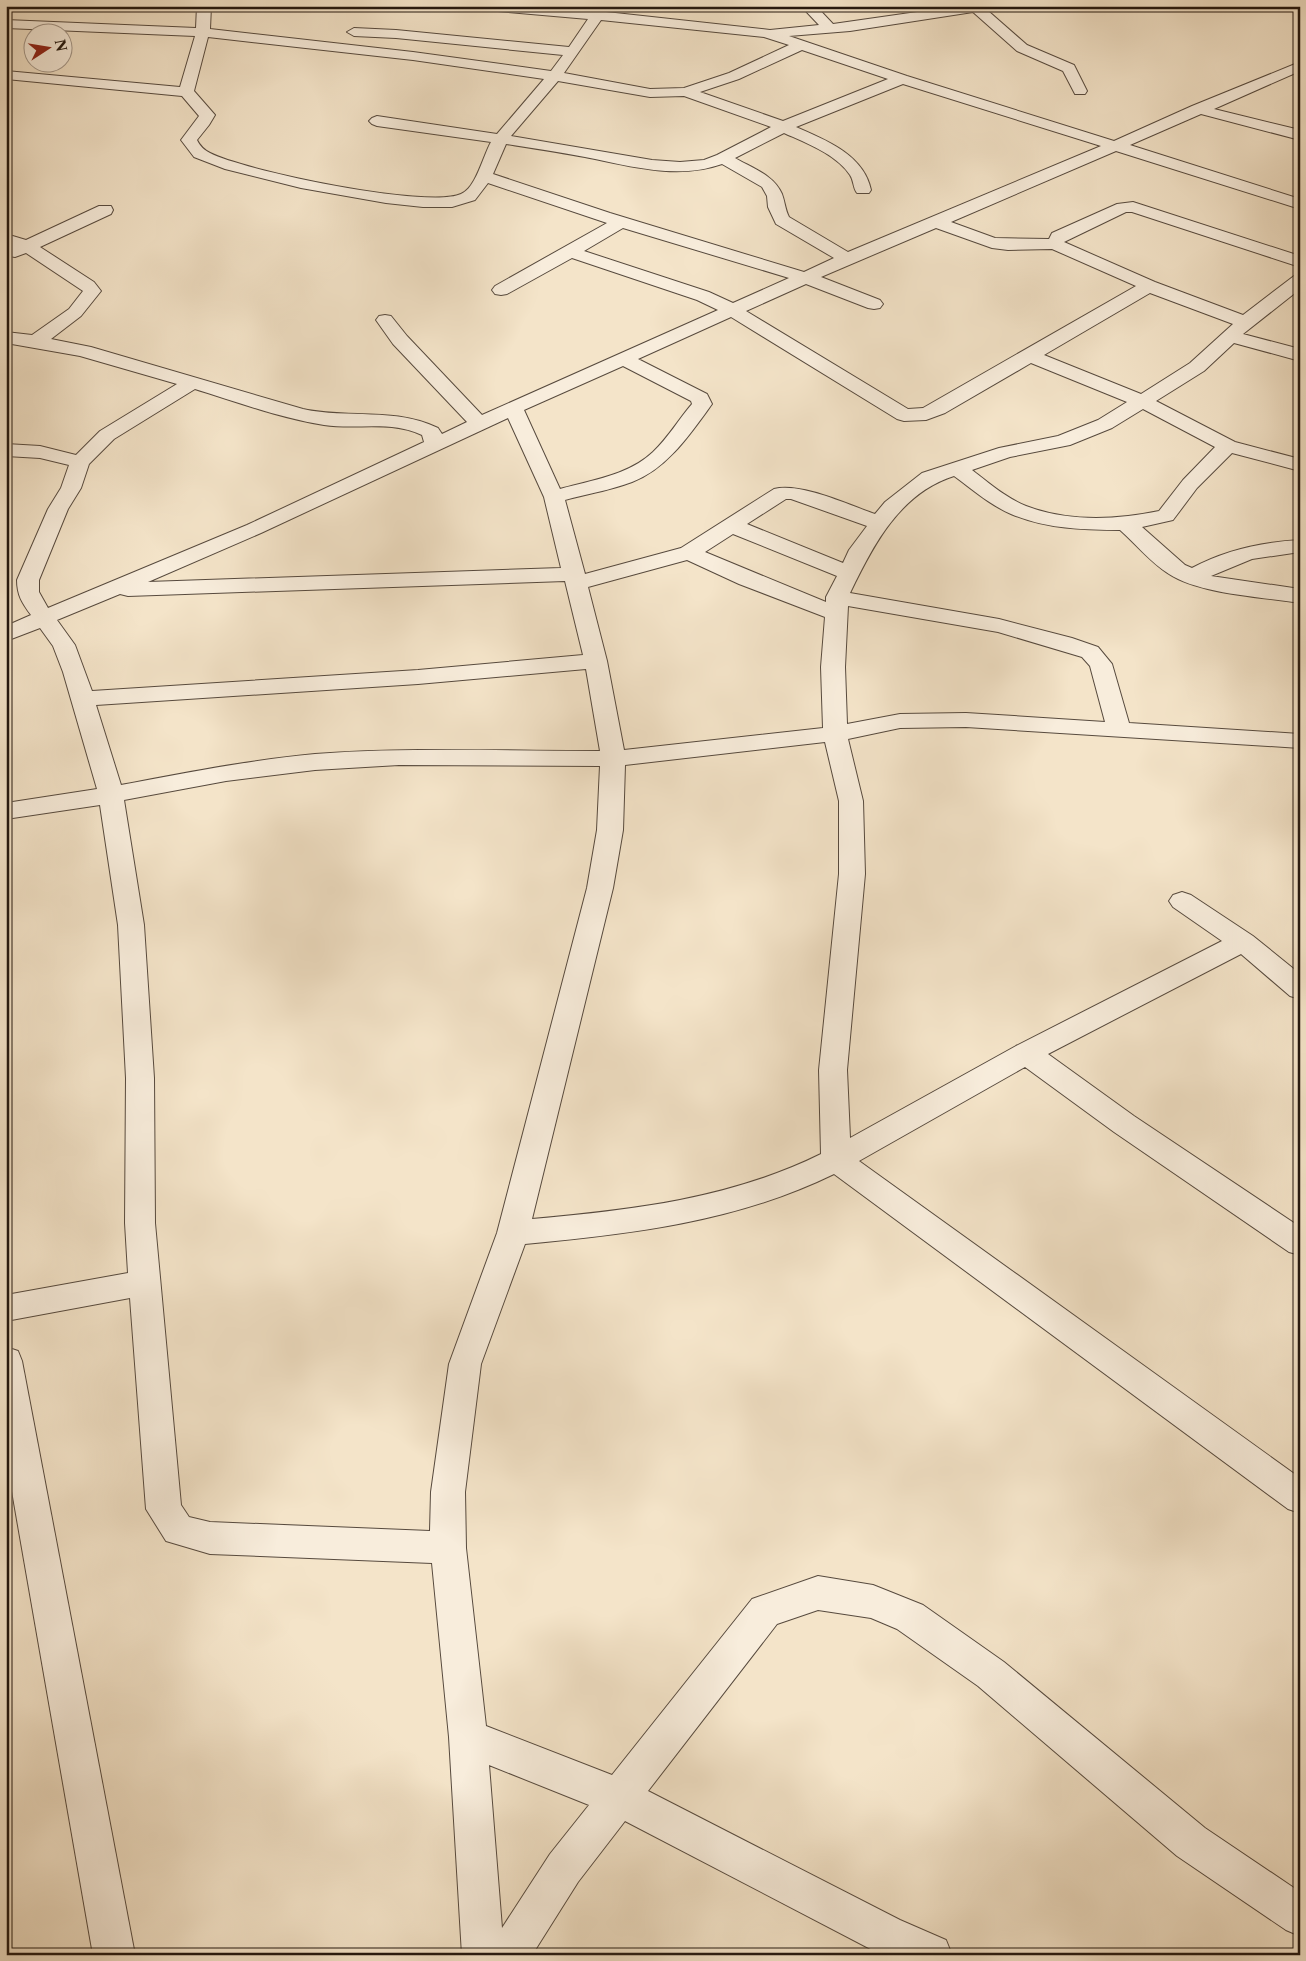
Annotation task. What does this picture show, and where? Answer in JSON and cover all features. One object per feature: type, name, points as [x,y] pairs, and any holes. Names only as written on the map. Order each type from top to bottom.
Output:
[{"type":"street","points":[[186,92],[195,65],[202,32],[204,6]]},
{"type":"street","points":[[486,6],[598,15],[766,33],[850,27],[979,7],[1022,48],[1069,68],[1080,91]]},
{"type":"street","points":[[646,6],[657,21]]},
{"type":"street","points":[[808,6],[830,29]]},
{"type":"street","points":[[43,22],[51,10]]},
{"type":"street","points":[[6,75],[186,92],[207,115],[204,122],[189,140],[194,151],[210,159],[322,188],[426,203],[462,201],[469,198],[484,176],[501,138],[555,76],[598,15]]},
{"type":"street","points":[[6,24],[22,25]]},
{"type":"street","points":[[72,27],[202,32],[413,56],[555,76],[650,94],[685,92],[734,76],[799,46]]},
{"type":"street","points":[[816,51],[850,27]]},
{"type":"street","points":[[240,37],[271,32],[315,31]]},
{"type":"street","points":[[342,32],[396,34],[573,52]]},
{"type":"street","points":[[766,33],[799,46],[902,79],[1300,204]]},
{"type":"street","points":[[7,633],[254,529],[513,408],[847,259],[1300,66]]},
{"type":"street","points":[[377,121],[558,147],[652,165],[680,167],[706,164],[723,158],[783,127],[902,79]]},
{"type":"street","points":[[685,92],[812,139],[848,164],[859,175],[863,190]]},
{"type":"street","points":[[1198,109],[1300,135]]},
{"type":"street","points":[[723,158],[769,184],[775,196],[776,207],[782,220],[847,259]]},
{"type":"street","points":[[484,176],[621,222],[842,290],[874,304]]},
{"type":"street","points":[[1054,244],[1058,237],[1128,206],[1300,262]]},
{"type":"street","points":[[6,255],[28,248],[105,210]]},
{"type":"street","points":[[502,290],[621,222]]},
{"type":"street","points":[[937,222],[992,243],[1008,245],[1054,244],[1149,286],[1245,322]]},
{"type":"street","points":[[6,239],[28,248],[88,286],[92,291],[88,299],[67,318],[36,341]]},
{"type":"street","points":[[570,252],[703,296],[734,311],[904,415],[926,414],[938,409],[1149,286]]},
{"type":"street","points":[[836,1160],[833,1070],[852,874],[851,801],[835,734],[833,667],[837,606],[860,550],[892,506],[929,477],[1006,452],[1063,441],[1105,424],[1197,367],[1245,322],[1300,280]]},
{"type":"street","points":[[67,318],[84,351]]},
{"type":"street","points":[[385,320],[400,340],[480,424]]},
{"type":"street","points":[[1230,336],[1300,355]]},
{"type":"street","points":[[6,337],[84,351],[299,414],[328,420],[398,420],[418,424],[431,432],[435,444]]},
{"type":"street","points":[[1030,356],[1142,401],[1228,446],[1300,465]]},
{"type":"street","points":[[554,497],[626,477],[645,467],[660,456],[702,404],[700,398],[623,359]]},
{"type":"street","points":[[192,383],[107,435],[80,462],[71,488],[58,509],[28,580],[28,592],[32,602],[64,645],[75,672],[112,795],[131,924],[140,1078],[140,1223],[164,1509],[178,1530],[210,1538],[448,1548]]},
{"type":"street","points":[[483,1955],[468,1737],[448,1548],[448,1492],[465,1364],[514,1233],[600,888],[610,830],[613,759],[596,661],[554,497],[513,408]]},
{"type":"street","points":[[957,468],[992,495],[1019,510],[1068,522],[1126,524],[1166,516],[1190,484],[1228,446]]},
{"type":"street","points":[[6,450],[40,452],[80,462]]},
{"type":"street","points":[[111,589],[575,578],[689,552],[733,526],[781,493],[788,492],[880,523]]},
{"type":"street","points":[[1126,524],[1177,570],[1193,577],[1208,582],[1300,596]]},
{"type":"street","points":[[733,526],[849,573]]},
{"type":"street","points":[[1193,577],[1211,567],[1234,558],[1280,547],[1300,546]]},
{"type":"street","points":[[689,552],[747,579],[837,606],[998,626],[1064,643],[1090,652],[1101,664],[1120,729]]},
{"type":"street","points":[[83,699],[408,678],[596,661]]},
{"type":"street","points":[[6,811],[112,795],[226,773],[315,762],[399,758],[613,759],[835,734],[900,721],[966,720],[1300,740]]},
{"type":"street","points":[[1182,901],[1243,942],[1300,989]]},
{"type":"street","points":[[514,1233],[600,1225],[688,1213],[769,1189],[836,1160],[1119,1004],[1243,942]]},
{"type":"street","points":[[1026,1054],[1124,1124],[1300,1242]]},
{"type":"street","points":[[836,1160],[1300,1498]]},
{"type":"street","points":[[6,1308],[145,1283]]},
{"type":"street","points":[[6,1361],[114,1955]]},
{"type":"street","points":[[508,1955],[564,1868],[765,1611],[818,1592],[872,1602],[910,1617],[991,1674],[1191,1842],[1300,1916]]},
{"type":"street","points":[[468,1737],[537,1766],[620,1797],[885,1935],[931,1955]]}]
